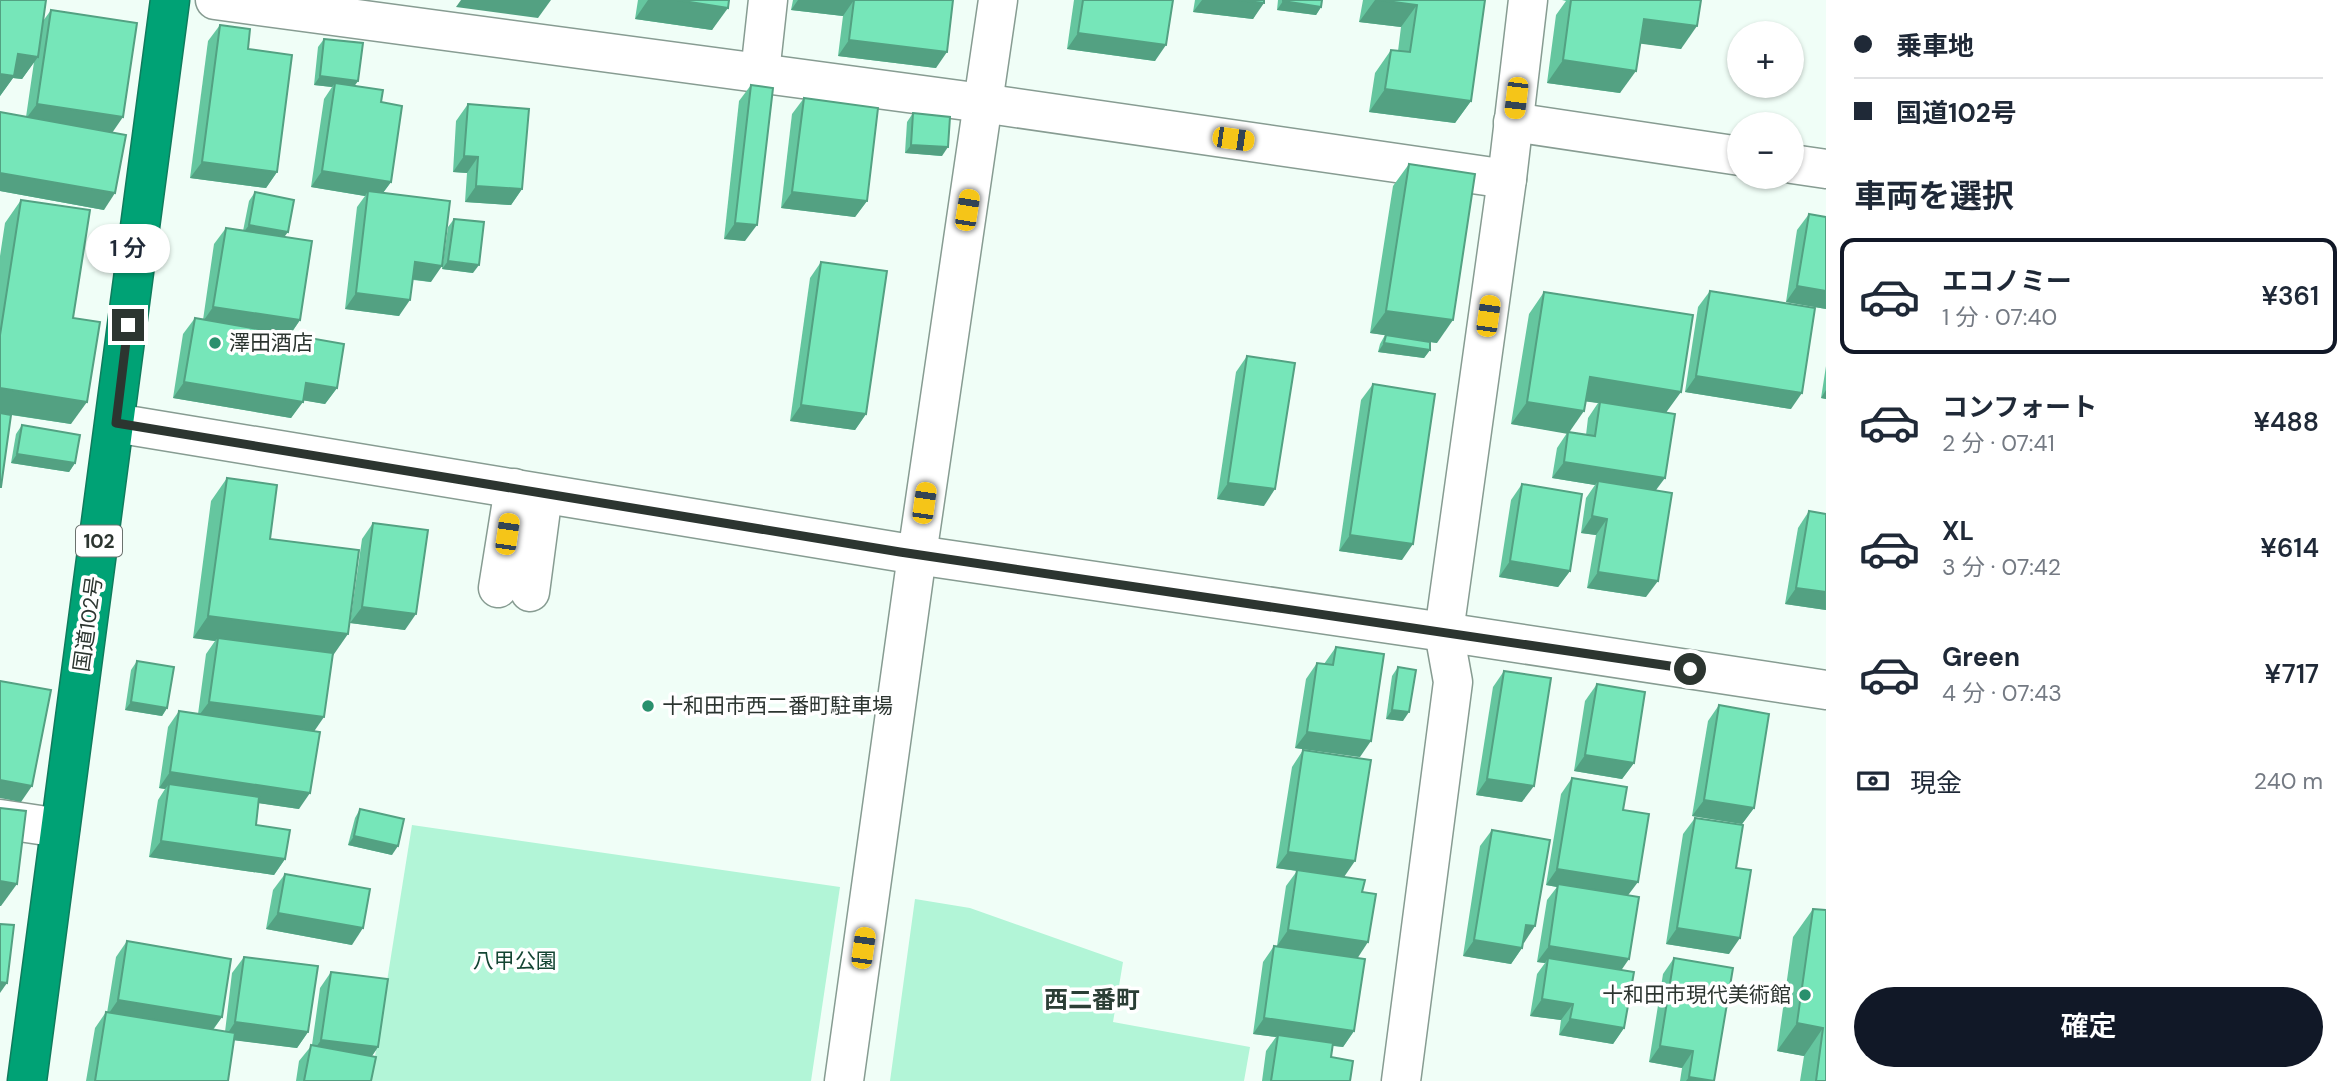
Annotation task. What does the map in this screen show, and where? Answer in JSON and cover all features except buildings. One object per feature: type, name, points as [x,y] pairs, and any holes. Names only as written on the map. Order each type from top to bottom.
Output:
[{"type":"highway","name":"国道102号","points":[[27,1081],[170,0]]},
{"type":"street","points":[[215,0],[982,103],[1507,179]]},
{"type":"street","points":[[760,73],[768,0]]},
{"type":"street","points":[[844,1081],[998,0]]},
{"type":"street","points":[[1401,1081],[1453,682],[1444,632],[1507,179],[1528,0]]},
{"type":"street","points":[[1513,122],[1727,154]]},
{"type":"street","points":[[1804,166],[1826,169]]},
{"type":"street","points":[[116,423],[917,555],[1826,690]]},
{"type":"street","points":[[514,590],[529,491]]},
{"type":"street","points":[[0,819],[60,828]]},
{"type":"green space","name":"八甲公園","points":[[412,825],[840,887],[811,1081],[371,1081]]},
{"type":"green space","points":[[915,899],[970,908],[1123,962],[1113,1022],[1250,1047],[1244,1081],[890,1081]]},
{"type":"place","name":"澤田酒店","points":[[215,343]]},
{"type":"place","name":"十和田市西二番町駐車場","points":[[648,706]]},
{"type":"place","name":"十和田市現代美術館","points":[[1805,995]]},
{"type":"district","name":"西二番町","points":[[1092,1000]]},
{"type":"route","points":[[128,325],[116,423],[900,552],[1690,669]]}]
